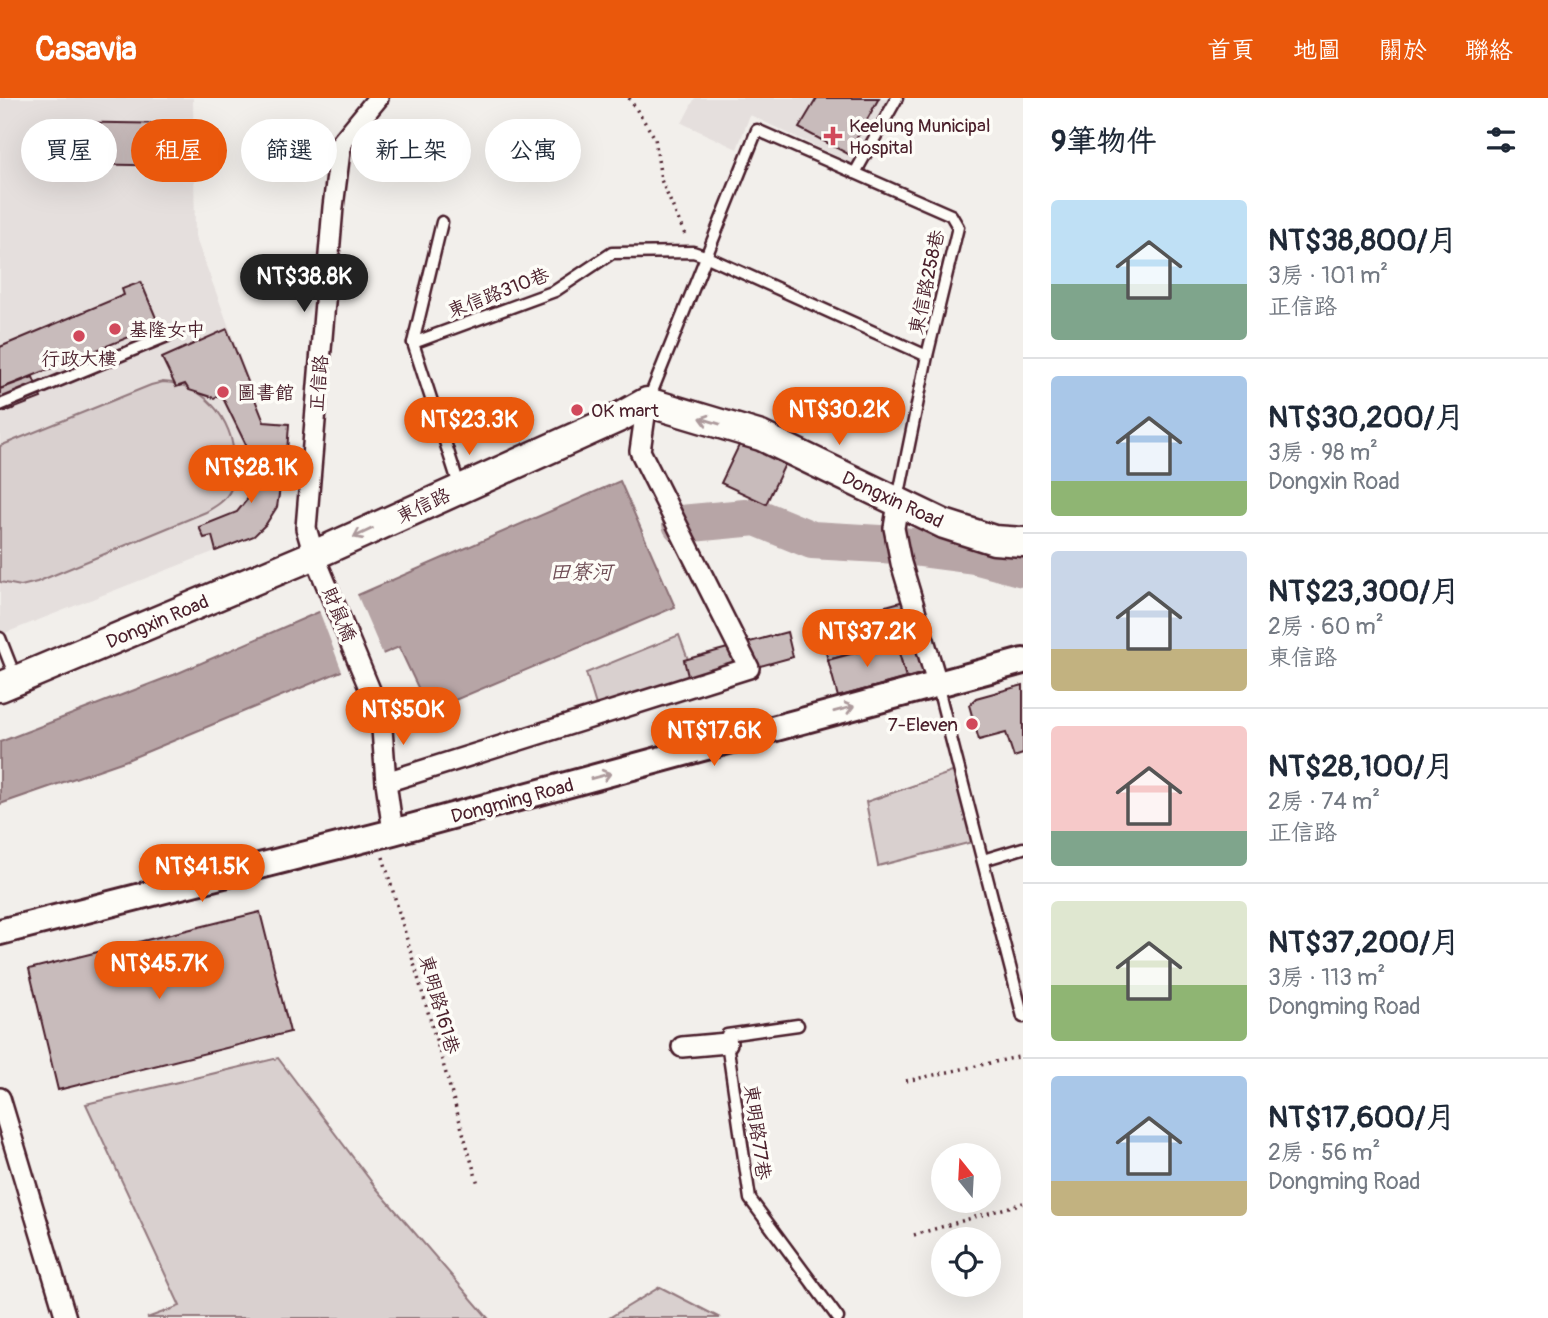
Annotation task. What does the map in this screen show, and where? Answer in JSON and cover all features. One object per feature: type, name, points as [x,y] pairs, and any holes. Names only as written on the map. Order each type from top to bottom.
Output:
[{"type":"main road","name":"東信路","points":[[314,555],[620,417],[647,402]]},
{"type":"main road","name":"Dongxin Road","points":[[647,402],[761,436],[896,515],[994,540],[1023,542]]},
{"type":"main road","name":"Dongxin Road","points":[[8,683],[314,555]]},
{"type":"street","name":"正信路","points":[[314,555],[306,528],[333,206],[341,143],[378,98]]},
{"type":"street","points":[[386,782],[748,668],[640,450],[647,402]]},
{"type":"street","points":[[896,515],[901,563],[937,683]]},
{"type":"street","name":"財鼠橋","points":[[314,555],[365,673],[382,729],[393,832]]},
{"type":"street","name":"Dongming Road","points":[[0,932],[393,832],[1023,661]]},
{"type":"street","points":[[682,1047],[727,1043]]},
{"type":"street","points":[[0,1098],[66,1318]]},
{"type":"lane","points":[[855,173],[897,98]]},
{"type":"lane","name":"東信路258巷","points":[[705,256],[757,130],[951,215],[958,227],[927,356],[896,515]]},
{"type":"lane","points":[[442,222],[413,343],[460,488]]},
{"type":"lane","name":"東信路310巷","points":[[413,343],[555,291],[612,253],[692,252],[927,356]]},
{"type":"lane","points":[[647,402],[705,256]]},
{"type":"lane","points":[[0,405],[177,332]]},
{"type":"lane","points":[[0,638],[8,683]]},
{"type":"lane","points":[[937,683],[1019,986],[1023,1017]]},
{"type":"lane","points":[[983,860],[1023,848]]},
{"type":"lane","points":[[727,1043],[727,1035],[798,1025]]},
{"type":"lane","name":"東明路77巷","points":[[727,1043],[750,1199],[838,1318]]},
{"type":"path","points":[[629,98],[655,138],[662,180],[692,252]]},
{"type":"path","name":"東明路161巷","points":[[393,832],[383,848],[384,861],[478,1185]]},
{"type":"path","points":[[906,1081],[1023,1056]]},
{"type":"path","points":[[914,1235],[1023,1203]]},
{"type":"shaded area","name":"基隆女中","points":[[0,98],[193,98],[193,119],[131,119],[131,182],[194,182],[195,236],[264,421],[290,424],[278,508],[254,536],[0,635]]},
{"type":"shaded area","name":"Keelung Municipal Hospital","points":[[695,98],[892,98],[855,165],[750,115],[737,149],[682,123]]},
{"type":"shaded area","points":[[163,382],[194,390],[217,410],[225,423],[234,453],[233,483],[226,498],[206,512],[37,582],[21,586],[0,582],[0,446]]},
{"type":"shaded area","points":[[679,635],[697,684],[599,715],[586,673]]},
{"type":"shaded area","points":[[955,771],[976,841],[878,866],[866,802]]},
{"type":"shaded area","points":[[278,1058],[377,1189],[488,1318],[147,1318],[180,1306],[86,1104]]},
{"type":"shaded area","points":[[660,1287],[720,1318],[609,1318]]},
{"type":"water","name":"田寮河","points":[[620,481],[675,607],[429,711],[399,647],[127,760],[0,804],[0,742],[176,674]]},
{"type":"pier","points":[[356,592],[384,657],[343,674],[318,608]]},
{"type":"building","points":[[817,98],[879,98],[848,154],[799,128]]},
{"type":"building","points":[[117,123],[131,123],[131,165],[117,165]]},
{"type":"building","name":"行政大樓","points":[[141,282],[159,325],[0,389],[0,347],[124,295],[122,289]]},
{"type":"building","name":"圖書館","points":[[227,329],[264,422],[289,424],[287,452],[247,447],[221,394],[214,398],[189,390],[185,384],[176,387],[162,358]]},
{"type":"building","points":[[33,377],[41,398],[5,412],[0,389]]},
{"type":"building","points":[[742,439],[787,460],[766,504],[721,483]]},
{"type":"building","points":[[255,453],[285,457],[277,507],[254,536],[216,551],[212,536],[204,538],[199,527],[237,512],[250,496]]},
{"type":"building","points":[[915,598],[935,670],[906,678],[886,606]]},
{"type":"building","points":[[886,606],[896,642],[828,660],[818,624]]},
{"type":"building","points":[[787,632],[793,657],[742,671],[735,646]]},
{"type":"building","points":[[896,642],[906,678],[838,697],[828,660]]},
{"type":"building","points":[[735,646],[742,671],[690,684],[684,660]]},
{"type":"building","points":[[1023,685],[1023,754],[1014,757],[1006,733],[979,740],[969,705],[976,698]]},
{"type":"building","points":[[260,912],[290,1032],[58,1090],[29,969]]},
{"type":"waterway","name":"田寮河","points":[[681,524],[756,517],[812,540],[897,545],[974,555],[1023,568]]},
{"type":"place","name":"Keelung Municipal Hospital","points":[[833,136]]},
{"type":"place","name":"基隆女中","points":[[115,329]]},
{"type":"place","name":"行政大樓","points":[[79,336]]},
{"type":"place","name":"圖書館","points":[[223,392]]},
{"type":"place","name":"OK mart","points":[[577,410]]},
{"type":"place","name":"7-Eleven","points":[[972,724]]}]
